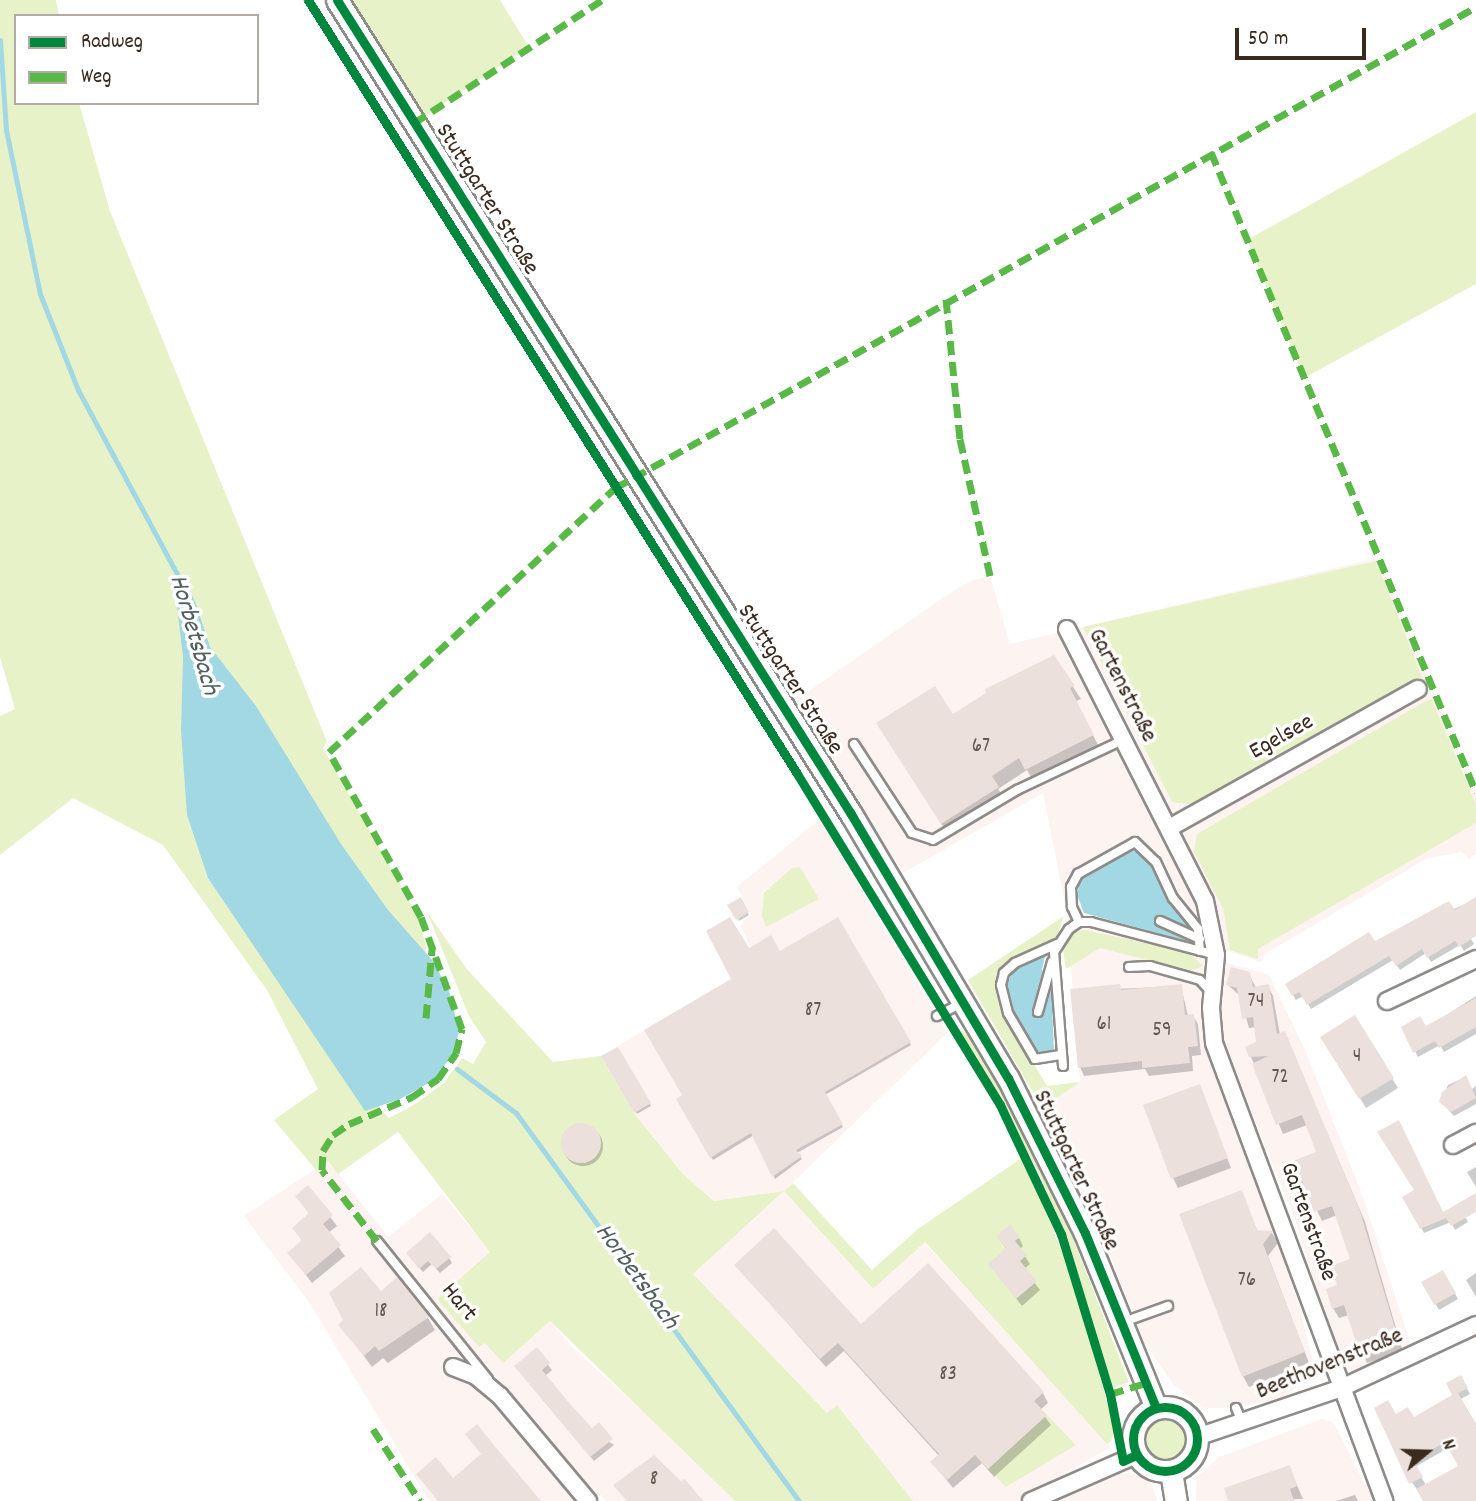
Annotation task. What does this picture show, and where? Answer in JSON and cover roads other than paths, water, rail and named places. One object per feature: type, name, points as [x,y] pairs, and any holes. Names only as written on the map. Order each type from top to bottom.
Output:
[{"type":"street","name":"Stuttgarter Straße","points":[[337,0],[844,803],[1029,1114],[1085,1233],[1156,1408]]},
{"type":"street","name":"Gartenstraße","points":[[1067,629],[1205,901],[1216,955],[1211,992],[1214,1043],[1283,1219],[1339,1389],[1384,1501]]},
{"type":"street","name":"Egelsee","points":[[1169,828],[1418,689]]},
{"type":"street","points":[[1387,1001],[1476,959]]},
{"type":"street","points":[[1453,1145],[1476,1133]]},
{"type":"street","name":"Beethovenstraße","points":[[1197,1437],[1243,1425],[1339,1389],[1476,1325]]},
{"type":"street","name":"Hart","points":[[453,1367],[476,1376],[500,1396],[588,1501]]},
{"type":"street","points":[[1156,1408],[1182,1412],[1197,1437],[1190,1459],[1171,1471],[1149,1467],[1136,1455],[1133,1443],[1136,1424],[1156,1408]]},
{"type":"street","points":[[1031,1501],[1136,1455]]},
{"type":"street","points":[[1171,1471],[1176,1501]]},
{"type":"lane","points":[[854,744],[912,833],[933,840],[1017,790],[1123,740]]},
{"type":"lane","points":[[1079,922],[1072,897],[1078,874],[1135,842],[1156,862],[1173,898],[1198,929],[1200,950]]},
{"type":"lane","points":[[1160,921],[1200,939]]},
{"type":"lane","points":[[1079,922],[1216,955]]},
{"type":"lane","points":[[1059,1055],[1035,1059],[1008,1013],[1001,985],[1004,973],[1015,962],[1058,944],[1079,922]]},
{"type":"lane","points":[[1038,1012],[1058,944]]},
{"type":"lane","points":[[1054,960],[1059,1055],[1063,1066]]},
{"type":"lane","points":[[1129,967],[1150,966],[1200,980],[1211,992]]},
{"type":"lane","points":[[937,1016],[963,1002]]},
{"type":"lane","name":"Hart","points":[[377,1241],[500,1396]]},
{"type":"lane","points":[[1122,1323],[1168,1306]]},
{"type":"lane","points":[[1236,1408],[1243,1425]]},
{"type":"water","points":[[178,575],[184,577],[196,604],[210,647],[256,706],[341,844],[388,910],[433,961],[449,991],[459,1031],[454,1052],[434,1080],[400,1099],[365,1111],[208,878],[187,815],[181,731],[183,657],[174,580]]},
{"type":"water","points":[[1127,850],[1144,853],[1151,862],[1171,901],[1194,928],[1187,941],[1084,913],[1077,895],[1080,880]]},
{"type":"water","points":[[1046,951],[1042,970],[1051,977],[1054,1051],[1043,1056],[1036,1054],[1021,1030],[1005,986],[1017,966]]},
{"type":"waterway","name":"Horbetsbach","points":[[0,40],[6,130],[40,294],[78,390],[181,581]]},
{"type":"waterway","name":"Horbetsbach","points":[[457,1069],[516,1113],[799,1501]]}]
